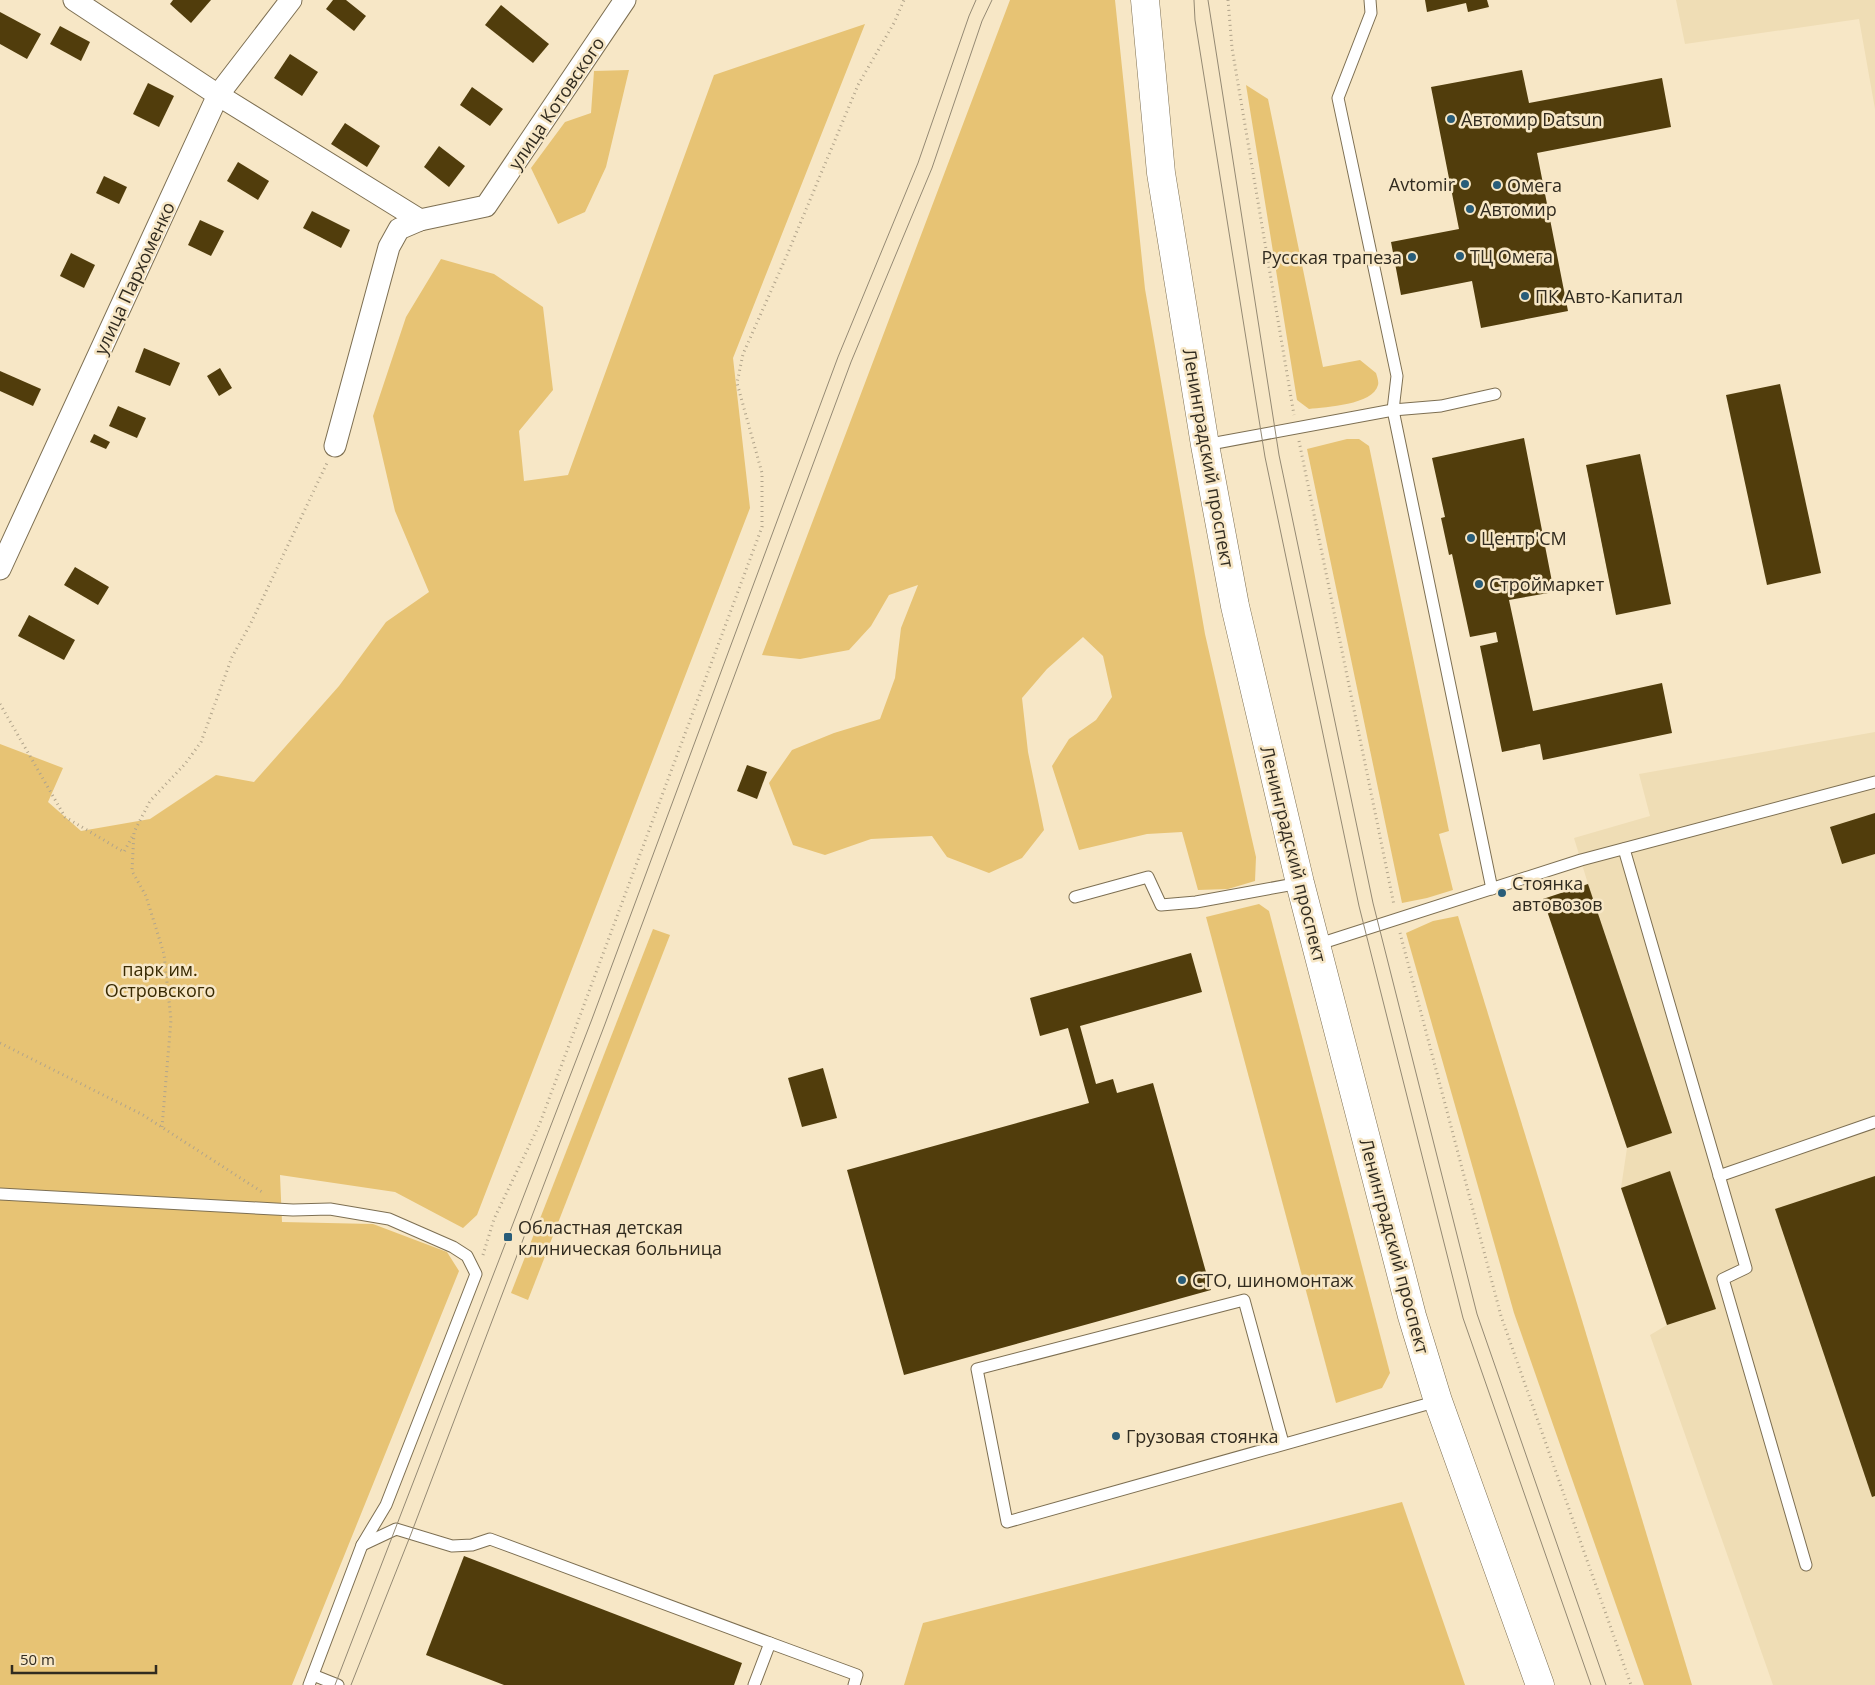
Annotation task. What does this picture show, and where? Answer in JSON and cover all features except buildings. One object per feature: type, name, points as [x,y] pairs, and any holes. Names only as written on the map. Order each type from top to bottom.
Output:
[{"type":"main road","name":"Ленинградский проспект","points":[[1145,0],[1161,173],[1205,445],[1235,606],[1300,883],[1412,1316],[1438,1401],[1540,1685]]},
{"type":"street","points":[[74,0],[218,95],[420,220]]},
{"type":"street","name":"улица Пархоменко","points":[[0,569],[218,95],[291,0]]},
{"type":"street","name":"улица Котовского","points":[[420,220],[486,206],[625,0]]},
{"type":"street","points":[[335,446],[389,247],[399,229],[420,220]]},
{"type":"lane","points":[[1370,0],[1371,13],[1338,98],[1397,376],[1393,410],[1492,889]]},
{"type":"lane","points":[[1205,445],[1393,410],[1441,406],[1495,394]]},
{"type":"lane","points":[[1316,945],[1581,860],[1875,782]]},
{"type":"lane","points":[[1624,848],[1746,1268],[1723,1279],[1806,1565]]},
{"type":"lane","points":[[1075,897],[1148,877],[1161,905],[1196,902],[1300,883]]},
{"type":"lane","points":[[1720,1176],[1875,1122]]},
{"type":"lane","points":[[0,1194],[293,1210],[330,1209],[389,1219],[453,1247],[467,1256],[476,1274],[386,1504],[362,1545],[311,1680],[338,1685]]},
{"type":"lane","points":[[1283,1443],[1244,1300],[977,1369],[1007,1522],[1438,1401]]},
{"type":"lane","points":[[362,1545],[396,1529],[452,1546],[472,1545],[490,1539],[858,1675],[854,1685]]},
{"type":"lane","points":[[754,1685],[770,1643]]},
{"type":"path","points":[[476,1274],[494,1220],[547,1105],[762,527],[762,473],[737,384],[743,354],[787,255],[858,85],[894,23],[904,0]]},
{"type":"path","points":[[1228,0],[1232,48],[1296,427],[1396,920],[1501,1316],[1631,1685]]},
{"type":"path","points":[[0,704],[65,817],[124,852],[150,801],[185,764],[201,742],[232,657],[250,624],[335,446]]},
{"type":"path","points":[[134,832],[132,871],[146,896],[164,954],[170,1010],[167,1082],[162,1127]]},
{"type":"path","points":[[0,1042],[143,1115],[293,1210]]},
{"type":"shaded area","points":[[1676,0],[1875,0],[1875,109],[1859,19],[1685,44]]},
{"type":"shaded area","points":[[1875,732],[1875,1685],[1773,1685],[1650,1335],[1667,1325],[1621,1188],[1627,1148],[1543,899],[1588,884],[1574,838],[1650,816],[1639,774]]},
{"type":"green space","points":[[1010,0],[1115,0],[1145,289],[1205,634],[1256,857],[1255,881],[1228,889],[1198,890],[1182,832],[1147,834],[1079,850],[1052,766],[1069,739],[1096,720],[1112,697],[1103,656],[1083,637],[1047,669],[1022,698],[1028,752],[1044,830],[1022,858],[989,873],[947,857],[932,836],[871,839],[825,855],[793,845],[769,783],[792,750],[834,733],[880,719],[895,678],[901,628],[918,585],[889,595],[871,626],[849,650],[800,659],[762,655]]},
{"type":"green space","name":"парк им. Островского","points":[[865,24],[733,358],[750,508],[477,1215],[463,1228],[395,1192],[280,1175],[282,1222],[373,1224],[447,1252],[459,1271],[292,1685],[0,1685],[0,744],[63,768],[48,802],[81,831],[150,819],[216,775],[254,782],[339,686],[386,622],[429,592],[395,511],[373,416],[406,317],[441,259],[494,274],[543,307],[553,390],[519,431],[524,481],[568,475],[714,75]]},
{"type":"green space","points":[[629,70],[606,167],[585,212],[558,224],[531,168],[565,122],[591,113],[594,71]]},
{"type":"green space","points":[[1246,85],[1268,99],[1323,367],[1360,360],[1376,373],[1378,384],[1374,392],[1358,401],[1337,406],[1309,409],[1297,400]]},
{"type":"green space","points":[[1347,439],[1359,439],[1369,446],[1449,831],[1439,834],[1453,890],[1402,903],[1307,449]]},
{"type":"green space","points":[[1259,904],[1269,911],[1390,1373],[1382,1388],[1336,1403],[1206,917]]},
{"type":"green space","points":[[1458,916],[1692,1685],[1644,1685],[1514,1313],[1406,933],[1433,921]]},
{"type":"green space","points":[[653,929],[670,935],[528,1300],[511,1293]]},
{"type":"green space","points":[[1402,1502],[1465,1685],[904,1685],[923,1623]]},
{"type":"tram line","points":[[335,1685],[592,1019],[838,357],[918,163],[976,0]]},
{"type":"tram line","points":[[351,1685],[411,1534],[605,1024],[851,362],[932,168],[982,21],[992,0]]},
{"type":"tram line","points":[[1194,0],[1195,20],[1265,457],[1359,906],[1463,1318],[1591,1685]]},
{"type":"tram line","points":[[1208,0],[1279,455],[1373,903],[1477,1314],[1606,1685]]},
{"type":"place","name":"Автомир Datsun","points":[[1451,119]]},
{"type":"place","name":"Avtomir","points":[[1465,184]]},
{"type":"place","name":"Омега","points":[[1497,185]]},
{"type":"place","name":"Автомир","points":[[1470,209]]},
{"type":"place","name":"ТЦ Омега","points":[[1460,256]]},
{"type":"place","name":"Русская трапеза","points":[[1412,257]]},
{"type":"place","name":"ПК Авто-Капитал","points":[[1525,296]]},
{"type":"place","name":"Центр'СМ","points":[[1471,538]]},
{"type":"place","name":"Строймаркет","points":[[1479,584]]},
{"type":"place","name":"Стоянка автовозов","points":[[1502,893]]},
{"type":"place","name":"Областная детская клиническая больница","points":[[508,1237]]},
{"type":"place","name":"СТО, шиномонтаж","points":[[1182,1280]]},
{"type":"place","name":"Грузовая стоянка","points":[[1116,1436]]}]
